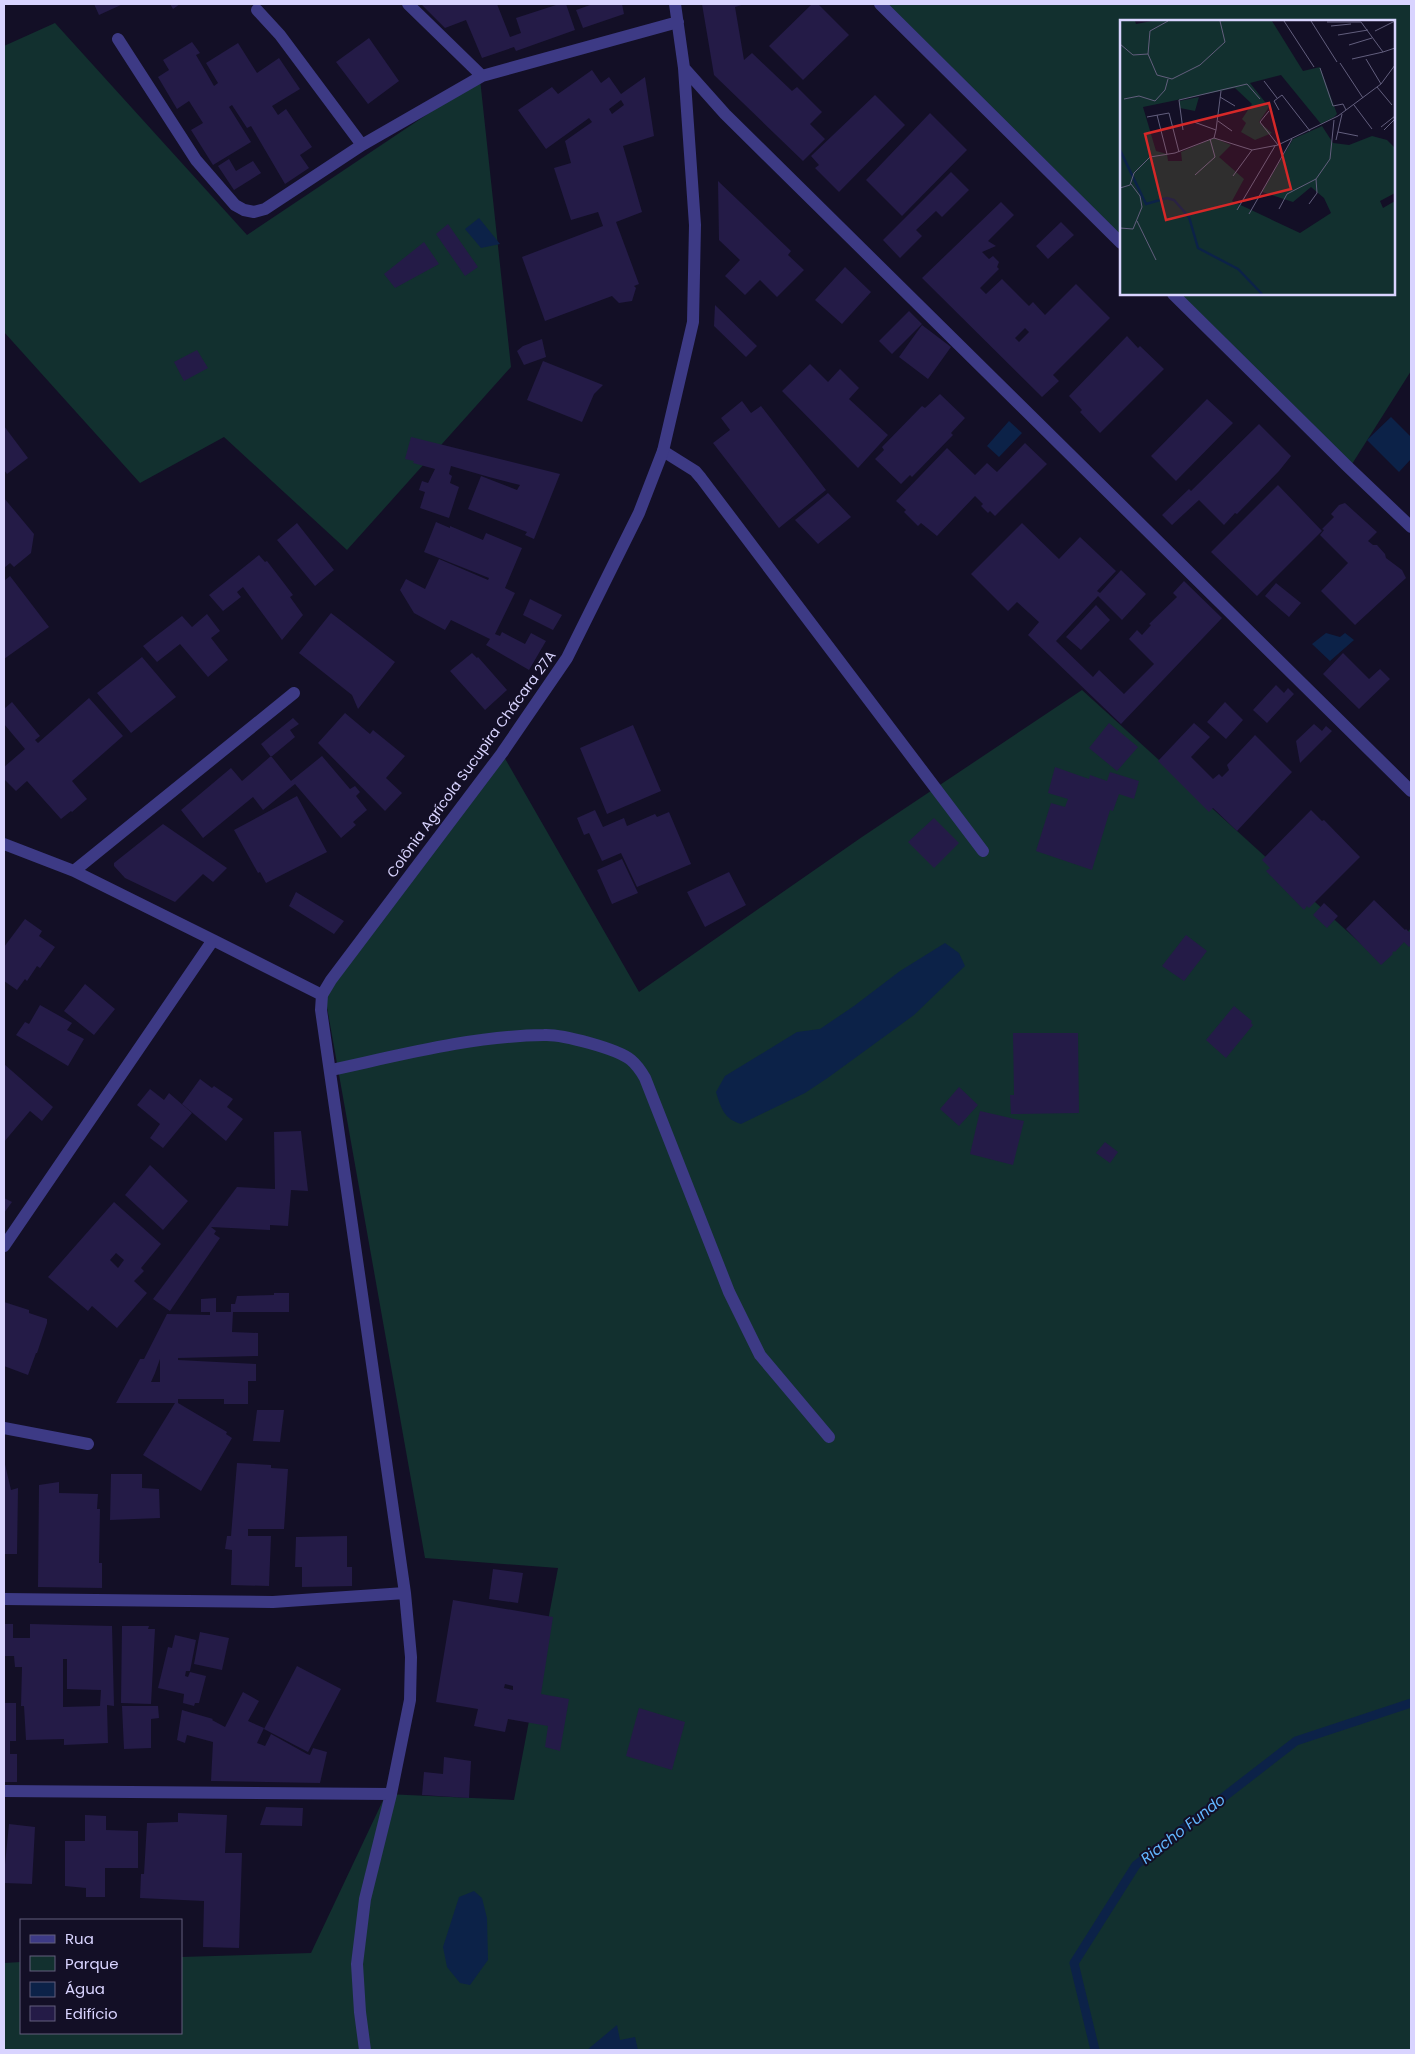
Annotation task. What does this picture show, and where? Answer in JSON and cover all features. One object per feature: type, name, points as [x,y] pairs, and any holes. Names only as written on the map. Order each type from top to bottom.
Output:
[{"type":"street","points":[[408,4],[482,76]]},
{"type":"street","name":"Colônia Agrícola Sucupira Chácara 27A","points":[[322,995],[331,980],[502,753],[567,658],[639,513],[663,451],[693,322],[695,224],[684,68],[675,4]]},
{"type":"street","points":[[880,4],[1120,241]]},
{"type":"street","points":[[257,10],[280,34],[362,145]]},
{"type":"street","points":[[118,39],[196,160],[235,205],[244,210],[254,212],[265,209],[362,145],[482,76],[678,22]]},
{"type":"street","points":[[684,68],[725,114],[1411,791]]},
{"type":"street","points":[[1174,295],[1411,527]]},
{"type":"street","points":[[663,451],[695,471],[701,478],[983,851]]},
{"type":"street","points":[[74,871],[294,693]]},
{"type":"street","points":[[5,848],[74,871],[322,995],[321,1010],[405,1593],[410,1657],[410,1700],[391,1794],[365,1899],[357,1964],[365,2050]]},
{"type":"street","points":[[4,1246],[213,940]]},
{"type":"street","points":[[331,1070],[461,1042],[546,1034],[589,1043],[630,1058],[638,1066],[645,1078],[729,1292],[760,1355],[829,1437]]},
{"type":"street","points":[[4,1428],[88,1444]]},
{"type":"street","points":[[4,1599],[273,1602],[405,1593]]},
{"type":"street","points":[[4,1791],[391,1794]]},
{"type":"green space","points":[[883,4],[1411,4],[1411,371],[1352,464],[1180,295],[1395,295],[1395,20],[1120,20],[1120,237]]},
{"type":"green space","points":[[55,23],[247,235],[480,79],[511,367],[347,550],[224,437],[140,483],[4,332],[4,46]]},
{"type":"green space","points":[[1082,690],[1381,962],[1411,928],[1411,2050],[4,2050],[4,1963],[20,1962],[20,2034],[182,2034],[182,1957],[311,1953],[386,1794],[514,1800],[558,1568],[425,1558],[325,996],[503,755],[639,992],[862,837]]},
{"type":"water","points":[[479,218],[500,244],[481,248],[465,229]]},
{"type":"water","points":[[1391,417],[1411,437],[1411,459],[1399,472],[1367,440]]},
{"type":"water","points":[[1009,421],[1022,433],[999,457],[987,446]]},
{"type":"water","points":[[1326,633],[1340,637],[1345,633],[1354,640],[1330,661],[1312,644]]},
{"type":"water","points":[[945,943],[959,953],[965,966],[914,1015],[805,1093],[741,1124],[727,1116],[716,1092],[725,1076],[797,1032],[820,1029],[900,971]]},
{"type":"water","points":[[474,1891],[482,1898],[487,1918],[488,1960],[470,1985],[460,1983],[447,1967],[443,1947],[459,1897]]},
{"type":"water","points":[[617,2025],[620,2040],[635,2037],[638,2050],[587,2050]]},
{"type":"building","points":[[94,4],[123,4],[99,15]]},
{"type":"building","points":[[170,4],[180,4],[173,9]]},
{"type":"building","points":[[421,4],[497,4],[510,37],[521,33],[516,18],[559,4],[566,4],[575,30],[516,51],[514,47],[482,58],[466,20],[445,28]]},
{"type":"building","points":[[593,4],[622,4],[624,14],[583,28],[576,10]]},
{"type":"building","points":[[702,4],[745,4],[735,7],[744,60],[752,53],[792,91],[797,87],[822,112],[810,124],[825,139],[803,161],[714,75]]},
{"type":"building","points":[[812,4],[818,4],[849,35],[803,80],[769,46]]},
{"type":"building","points":[[369,38],[399,81],[368,104],[336,62]]},
{"type":"building","points":[[192,42],[200,53],[196,55],[214,86],[218,83],[206,63],[238,43],[257,73],[279,58],[300,89],[272,106],[278,115],[286,109],[312,147],[300,155],[309,168],[285,184],[251,126],[247,128],[232,105],[229,107],[251,142],[213,165],[191,130],[203,123],[189,101],[177,109],[158,77],[169,70],[163,60]]},
{"type":"building","points":[[592,70],[601,83],[609,77],[621,94],[645,77],[654,136],[623,146],[642,212],[616,222],[639,284],[634,286],[636,288],[632,301],[619,303],[612,296],[545,321],[522,257],[603,226],[598,212],[571,220],[554,168],[571,163],[565,141],[592,122],[589,118],[546,149],[518,110],[552,87],[558,94]],"holes":[[[621,100],[624,105],[612,114],[609,109]]]},
{"type":"building","points":[[875,95],[905,125],[839,192],[815,168],[819,165],[811,156]]},
{"type":"building","points":[[930,113],[967,150],[902,216],[866,180]]},
{"type":"building","points":[[229,159],[236,171],[253,161],[261,173],[234,190],[218,166]]},
{"type":"building","points":[[951,172],[969,190],[942,217],[936,211],[916,230],[922,236],[900,258],[883,240]]},
{"type":"building","points":[[718,181],[791,251],[788,255],[804,270],[777,297],[760,280],[745,295],[725,276],[740,260],[719,240]]},
{"type":"building","points":[[1001,202],[1014,215],[988,241],[996,246],[982,252],[989,259],[993,256],[999,262],[997,267],[999,269],[980,288],[986,294],[1002,279],[1029,306],[1033,302],[1045,315],[1076,284],[1110,318],[1053,375],[1059,381],[1042,397],[922,278]],"holes":[[[1025,328],[1029,332],[1019,342],[1015,338]]]},
{"type":"building","points":[[1061,222],[1074,235],[1048,259],[1036,246]]},
{"type":"building","points":[[448,224],[478,267],[465,276],[436,234]]},
{"type":"building","points":[[424,242],[439,264],[395,288],[384,274]]},
{"type":"building","points":[[845,267],[871,292],[842,324],[815,300]]},
{"type":"building","points":[[715,305],[757,346],[746,357],[714,326]]},
{"type":"building","points":[[909,311],[922,324],[892,354],[879,341]]},
{"type":"building","points":[[922,325],[951,347],[928,379],[899,357]]},
{"type":"building","points":[[1127,336],[1138,348],[1140,346],[1164,369],[1100,433],[1080,412],[1082,410],[1069,396]]},
{"type":"building","points":[[542,339],[546,357],[524,365],[517,351],[523,346]]},
{"type":"building","points":[[197,350],[208,368],[184,381],[174,362]]},
{"type":"building","points":[[543,361],[603,385],[594,394],[582,422],[527,400]]},
{"type":"building","points":[[810,364],[828,382],[840,369],[859,388],[849,399],[888,435],[858,468],[782,391]]},
{"type":"building","points":[[940,394],[965,418],[951,433],[953,435],[912,477],[910,475],[901,484],[875,459],[884,450],[882,447],[922,406],[925,408]]},
{"type":"building","points":[[1207,399],[1233,423],[1176,481],[1151,456]]},
{"type":"building","points":[[742,401],[751,413],[761,406],[826,490],[779,528],[713,443],[730,430],[721,418]]},
{"type":"building","points":[[1259,424],[1291,456],[1279,471],[1224,525],[1199,500],[1172,525],[1162,515],[1189,489],[1191,491]]},
{"type":"building","points":[[4,426],[28,458],[7,474],[4,470]]},
{"type":"building","points":[[411,437],[560,474],[534,539],[525,535],[527,532],[468,509],[481,476],[517,490],[520,485],[451,466],[449,474],[452,476],[450,483],[459,487],[449,518],[420,508],[425,492],[419,490],[422,481],[428,483],[435,469],[405,459]]},
{"type":"building","points":[[1025,443],[1047,464],[995,516],[990,511],[988,513],[981,506],[983,504],[975,496],[937,536],[921,523],[918,526],[904,512],[906,510],[896,501],[947,448],[975,475],[987,463],[997,472]]},
{"type":"building","points":[[1278,485],[1322,531],[1257,596],[1211,552]]},
{"type":"building","points":[[828,493],[851,517],[818,544],[795,520]]},
{"type":"building","points":[[4,498],[34,534],[31,553],[14,567],[10,563],[4,568]]},
{"type":"building","points":[[1345,503],[1377,532],[1368,541],[1373,545],[1377,545],[1386,558],[1402,570],[1406,578],[1355,625],[1321,591],[1348,563],[1320,535],[1324,530],[1322,529],[1334,517],[1331,514],[1339,505]]},
{"type":"building","points":[[436,522],[483,540],[486,533],[522,548],[505,588],[515,593],[495,634],[500,636],[502,632],[525,644],[531,633],[546,641],[529,670],[486,645],[490,639],[451,620],[445,630],[414,613],[400,590],[406,579],[425,589],[439,559],[488,580],[489,578],[424,552]]},
{"type":"building","points":[[297,523],[334,570],[315,586],[277,540]]},
{"type":"building","points":[[1022,523],[1059,559],[1080,537],[1116,571],[1097,591],[1100,593],[1121,570],[1146,594],[1122,620],[1098,596],[1056,641],[1093,677],[1099,670],[1124,694],[1154,664],[1129,639],[1137,630],[1142,635],[1151,625],[1149,624],[1177,597],[1173,593],[1184,581],[1222,618],[1121,724],[1028,635],[1039,622],[1017,602],[1008,611],[971,574]]},
{"type":"building","points":[[259,555],[265,562],[267,561],[293,595],[290,597],[303,615],[282,640],[243,587],[237,592],[241,597],[223,611],[209,595]]},
{"type":"building","points":[[10,576],[49,627],[4,659],[4,581]]},
{"type":"building","points":[[1276,583],[1301,603],[1289,617],[1265,596]]},
{"type":"building","points":[[530,599],[562,615],[553,630],[523,615]]},
{"type":"building","points":[[1096,605],[1110,620],[1081,650],[1066,637]]},
{"type":"building","points":[[331,613],[395,662],[358,709],[352,695],[299,653]]},
{"type":"building","points":[[207,614],[220,631],[211,638],[228,660],[208,677],[180,644],[157,662],[143,646],[182,616],[192,627]]},
{"type":"building","points":[[472,653],[478,657],[507,690],[485,710],[450,671]]},
{"type":"building","points":[[1343,653],[1369,679],[1380,669],[1390,679],[1359,709],[1323,674]]},
{"type":"building","points":[[142,657],[176,697],[131,733],[97,693]]},
{"type":"building","points":[[1276,685],[1284,693],[1288,688],[1294,694],[1267,723],[1253,710]]},
{"type":"building","points":[[89,698],[123,736],[72,781],[87,799],[61,819],[27,781],[16,791],[4,779],[4,767],[25,749],[4,724],[4,709],[12,702],[40,736],[35,740],[38,743]]},
{"type":"building","points":[[1225,702],[1243,720],[1226,739],[1207,722]]},
{"type":"building","points":[[345,713],[370,734],[373,730],[405,756],[386,778],[402,793],[385,811],[318,743]]},
{"type":"building","points":[[293,718],[299,724],[290,730],[295,737],[271,757],[261,744]]},
{"type":"building","points":[[1109,723],[1138,747],[1117,771],[1089,748]]},
{"type":"building","points":[[1194,723],[1210,737],[1191,757],[1213,779],[1219,774],[1222,777],[1229,770],[1227,765],[1255,735],[1292,772],[1237,831],[1213,808],[1209,812],[1158,761]]},
{"type":"building","points":[[1314,724],[1322,731],[1326,726],[1332,731],[1300,763],[1296,741]]},
{"type":"building","points":[[633,725],[661,791],[607,814],[580,748]]},
{"type":"building","points":[[271,756],[291,781],[322,756],[350,789],[355,786],[360,792],[356,796],[367,810],[353,822],[356,825],[341,838],[295,784],[263,810],[253,797],[203,838],[181,810],[231,768],[242,781]]},
{"type":"building","points":[[1055,767],[1089,779],[1090,775],[1107,781],[1110,772],[1139,781],[1134,799],[1119,794],[1113,811],[1110,810],[1092,870],[1036,851],[1051,803],[1065,807],[1068,799],[1048,793]]},
{"type":"building","points":[[297,796],[327,852],[266,883],[260,872],[258,873],[234,830]]},
{"type":"building","points":[[595,810],[603,827],[624,818],[627,826],[655,814],[657,817],[669,812],[691,864],[637,887],[621,853],[602,861],[589,833],[584,835],[577,818]]},
{"type":"building","points":[[1311,810],[1322,821],[1324,820],[1360,857],[1309,908],[1307,906],[1304,910],[1266,871],[1270,868],[1262,860]]},
{"type":"building","points":[[934,818],[959,843],[934,868],[908,842]]},
{"type":"building","points":[[163,824],[227,868],[213,882],[203,874],[175,902],[125,878],[114,866],[114,863]]},
{"type":"building","points":[[622,859],[638,893],[612,904],[597,870]]},
{"type":"building","points":[[729,872],[746,905],[705,927],[687,892]]},
{"type":"building","points":[[296,892],[344,921],[334,934],[289,906]]},
{"type":"building","points":[[1374,900],[1405,930],[1409,932],[1411,930],[1411,945],[1409,947],[1404,942],[1381,965],[1346,929]]},
{"type":"building","points":[[1324,903],[1338,916],[1327,928],[1313,915]]},
{"type":"building","points":[[25,919],[42,931],[39,936],[55,947],[40,968],[37,966],[27,981],[25,979],[17,990],[4,981],[4,947]]},
{"type":"building","points":[[1186,935],[1207,951],[1184,981],[1162,966]]},
{"type":"building","points":[[85,984],[115,1009],[94,1035],[64,1011]]},
{"type":"building","points":[[40,1005],[72,1023],[67,1030],[84,1039],[68,1066],[16,1035],[25,1022],[29,1024]]},
{"type":"building","points":[[1234,1006],[1252,1021],[1253,1025],[1226,1058],[1206,1040]]},
{"type":"building","points":[[1013,1033],[1078,1033],[1079,1113],[1011,1114],[1010,1095],[1014,1095]]},
{"type":"building","points":[[4,1064],[53,1107],[42,1121],[30,1111],[4,1142]]},
{"type":"building","points":[[200,1079],[233,1099],[227,1107],[243,1119],[226,1141],[182,1104]]},
{"type":"building","points":[[959,1087],[978,1105],[959,1126],[940,1109]]},
{"type":"building","points":[[150,1089],[164,1100],[169,1093],[192,1113],[163,1148],[150,1138],[160,1124],[137,1105]]},
{"type":"building","points":[[980,1111],[1024,1121],[1013,1165],[970,1154]]},
{"type":"building","points":[[301,1131],[308,1191],[291,1190],[288,1226],[270,1225],[270,1230],[211,1227],[216,1231],[214,1234],[220,1238],[170,1311],[153,1299],[237,1187],[275,1189],[274,1132]]},
{"type":"building","points":[[1105,1142],[1118,1152],[1110,1163],[1096,1153]]},
{"type":"building","points":[[150,1165],[188,1201],[163,1230],[125,1195]]},
{"type":"building","points":[[4,1198],[12,1202],[4,1213]]},
{"type":"building","points":[[114,1202],[161,1244],[141,1268],[144,1271],[134,1281],[147,1293],[117,1328],[92,1306],[88,1311],[48,1277]],"holes":[[[116,1253],[124,1260],[118,1268],[110,1260]]]},
{"type":"building","points":[[274,1293],[289,1293],[289,1312],[233,1312],[232,1332],[258,1333],[258,1356],[178,1358],[178,1360],[256,1364],[256,1381],[248,1381],[248,1404],[224,1404],[224,1399],[178,1399],[178,1403],[227,1432],[226,1434],[232,1438],[201,1491],[143,1455],[175,1403],[116,1403],[140,1359],[144,1359],[167,1314],[210,1315],[210,1312],[201,1312],[201,1299],[216,1298],[216,1312],[231,1312],[231,1304],[235,1304],[237,1296],[274,1295]],"holes":[[[160,1359],[160,1382],[151,1382]]]},
{"type":"building","points":[[4,1302],[29,1310],[29,1313],[47,1319],[28,1375],[4,1366]]},
{"type":"building","points":[[257,1410],[284,1410],[280,1442],[253,1441]]},
{"type":"building","points":[[4,1460],[11,1490],[18,1488],[17,1554],[4,1554]]},
{"type":"building","points":[[237,1463],[271,1465],[271,1468],[288,1469],[284,1529],[248,1529],[248,1536],[271,1536],[269,1586],[231,1585],[232,1550],[225,1549],[227,1536],[231,1536]]},
{"type":"building","points":[[111,1474],[142,1474],[142,1488],[159,1489],[160,1518],[110,1520]]},
{"type":"building","points":[[59,1482],[59,1493],[98,1494],[97,1509],[100,1509],[99,1563],[102,1563],[102,1588],[38,1587],[39,1485]]},
{"type":"building","points":[[347,1536],[347,1567],[352,1567],[352,1586],[302,1587],[302,1567],[295,1567],[296,1537]]},
{"type":"building","points":[[493,1569],[523,1573],[518,1603],[489,1599]]},
{"type":"building","points":[[453,1600],[553,1617],[541,1694],[569,1699],[560,1751],[545,1747],[548,1726],[508,1719],[505,1732],[474,1726],[478,1709],[436,1702]],"holes":[[[505,1684],[513,1686],[513,1690],[504,1688]]]},
{"type":"building","points":[[4,1624],[13,1624],[13,1638],[30,1638],[30,1624],[112,1626],[114,1706],[107,1705],[108,1743],[64,1745],[64,1739],[26,1740],[24,1706],[21,1706],[22,1667],[15,1667],[14,1656],[4,1656]],"holes":[[[63,1659],[67,1659],[67,1689],[101,1690],[100,1706],[63,1707]]]},
{"type":"building","points":[[122,1626],[149,1626],[148,1629],[155,1629],[151,1704],[121,1703]]},
{"type":"building","points":[[200,1632],[229,1638],[222,1670],[194,1664]]},
{"type":"building","points":[[175,1635],[196,1640],[190,1671],[186,1671],[185,1676],[188,1677],[190,1672],[206,1676],[199,1703],[195,1703],[194,1706],[183,1703],[184,1694],[158,1688],[168,1647],[172,1648]]},
{"type":"building","points":[[297,1666],[341,1689],[308,1752],[264,1729]]},
{"type":"building","points":[[243,1692],[259,1701],[248,1721],[264,1728],[257,1743],[265,1746],[271,1734],[310,1755],[313,1748],[327,1752],[320,1783],[211,1781],[213,1742],[187,1735],[185,1743],[177,1740],[182,1710],[213,1719],[225,1727]]},
{"type":"building","points":[[4,1703],[16,1703],[16,1741],[10,1741],[10,1754],[17,1754],[17,1782],[4,1782]]},
{"type":"building","points":[[122,1706],[158,1706],[159,1718],[151,1719],[151,1748],[124,1749]]},
{"type":"building","points":[[639,1708],[685,1722],[672,1770],[626,1756]]},
{"type":"building","points":[[444,1757],[471,1761],[469,1798],[422,1795],[424,1772],[443,1774]]},
{"type":"building","points":[[266,1807],[303,1808],[302,1826],[260,1825]]},
{"type":"building","points":[[178,1813],[227,1815],[225,1853],[242,1853],[239,1948],[203,1947],[204,1901],[140,1898],[141,1874],[144,1874],[147,1823],[178,1822]]},
{"type":"building","points":[[85,1815],[106,1816],[106,1830],[138,1831],[138,1868],[105,1868],[105,1897],[86,1897],[86,1888],[65,1886],[65,1841],[85,1841]]},
{"type":"building","points":[[9,1824],[35,1827],[32,1884],[4,1883],[4,1864]]},
{"type":"waterway","name":"Riacho Fundo","points":[[1095,2050],[1074,1963],[1136,1865],[1296,1741],[1411,1703]]}]
